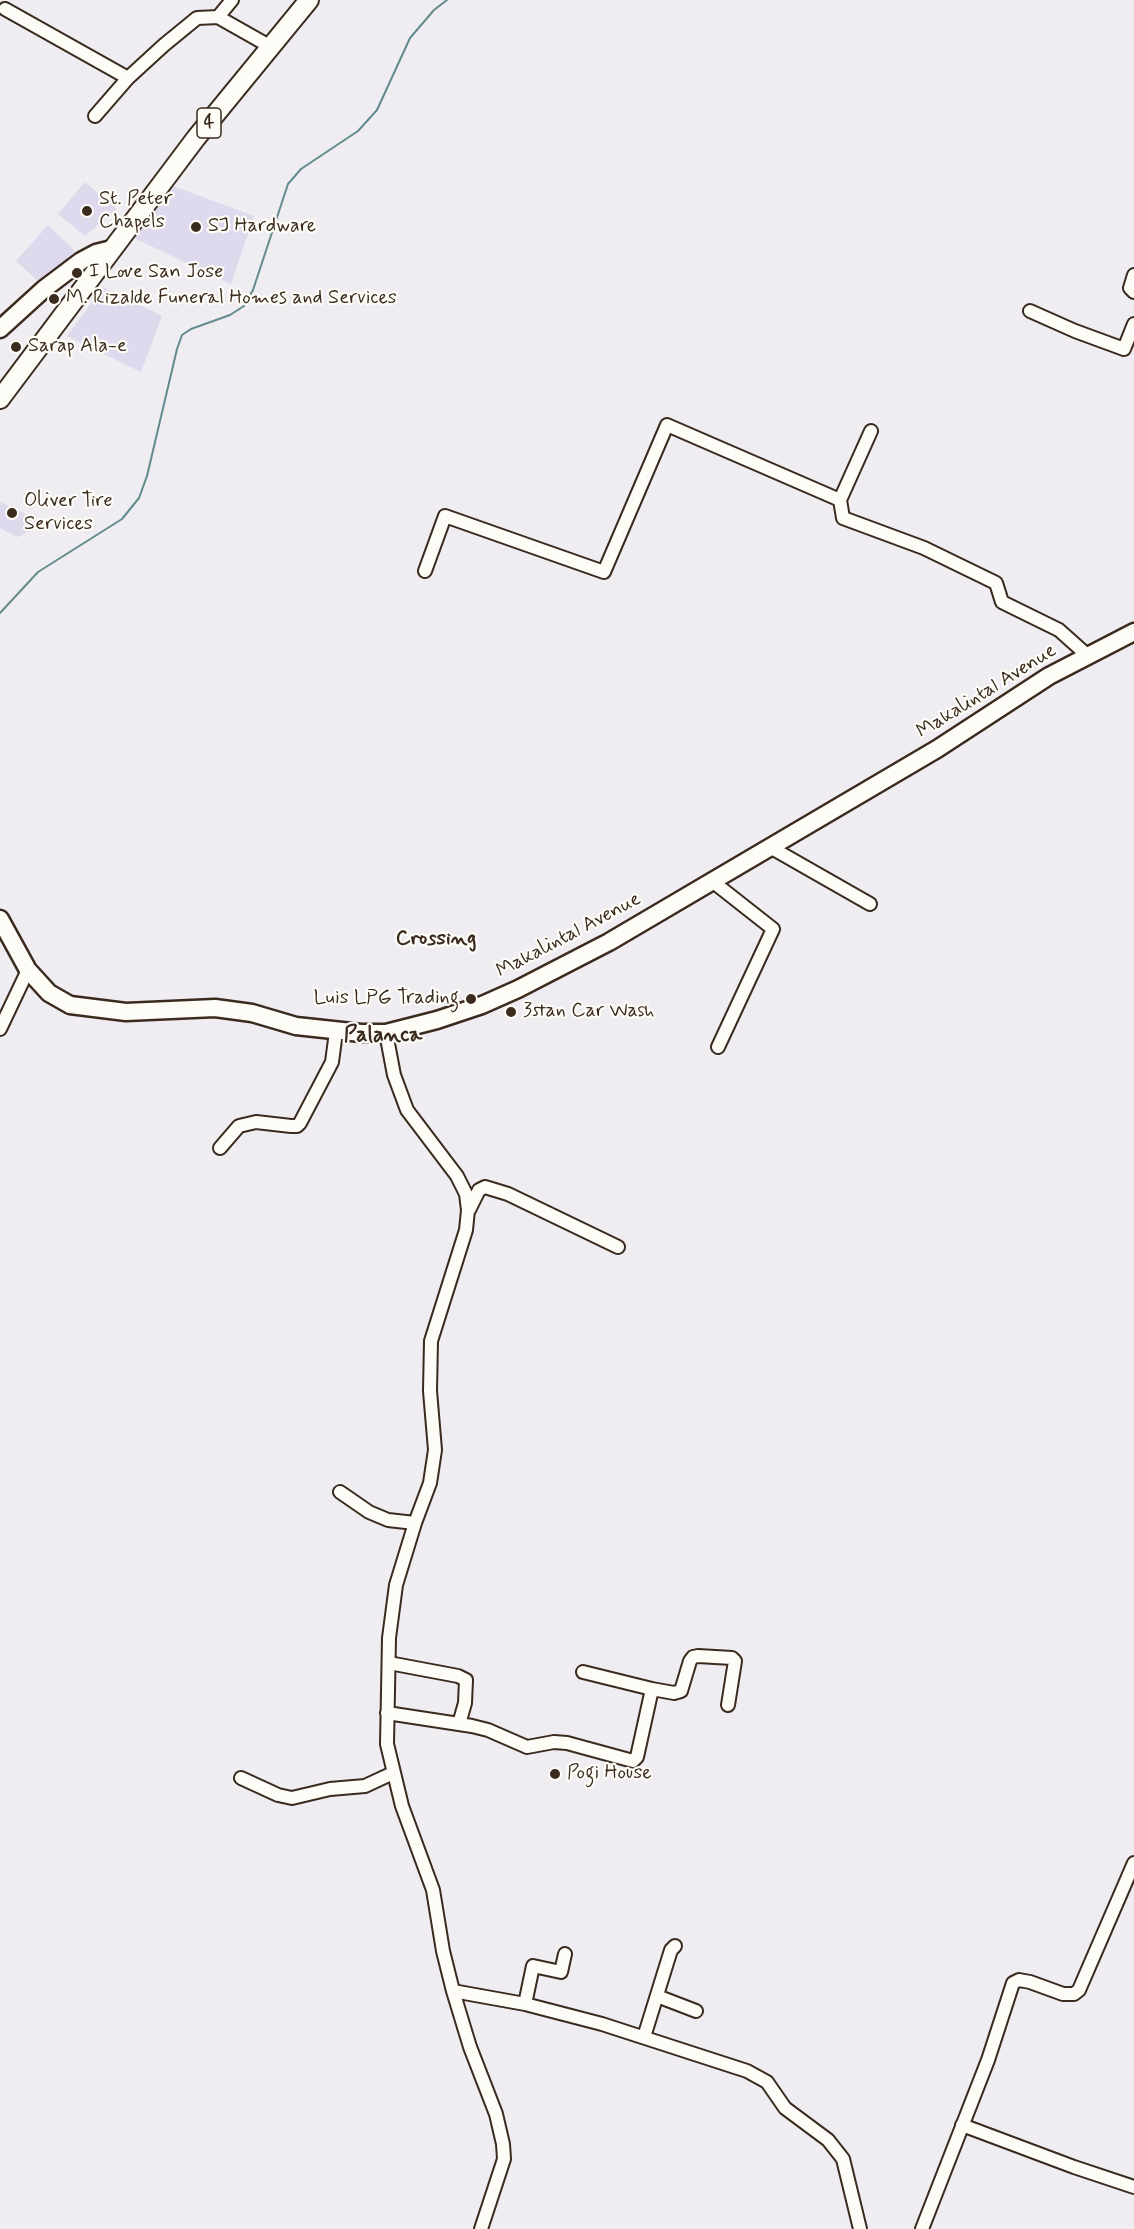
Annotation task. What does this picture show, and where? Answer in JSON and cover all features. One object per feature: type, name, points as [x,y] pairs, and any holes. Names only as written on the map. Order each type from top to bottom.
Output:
[{"type":"highway","name":"4","points":[[0,399],[196,138],[309,0]]},
{"type":"main road","points":[[0,329],[44,289],[81,261],[96,253],[112,249]]},
{"type":"main road","name":"Makalintal Avenue","points":[[0,919],[28,970],[50,993],[70,1005],[126,1012],[215,1008],[252,1013],[296,1026],[336,1032],[386,1033],[482,1005],[609,942],[937,749],[1049,676],[1134,632]]},
{"type":"street","points":[[218,17],[232,0]]},
{"type":"street","points":[[5,9],[128,78]]},
{"type":"street","points":[[95,116],[128,78],[192,21],[206,16],[218,17],[271,47]]},
{"type":"street","points":[[1134,275],[1131,288],[1134,292]]},
{"type":"street","points":[[1029,311],[1075,332],[1129,352],[1134,324]]},
{"type":"street","points":[[425,571],[445,516],[604,572],[667,425],[840,500]]},
{"type":"street","points":[[871,430],[840,500],[843,518],[924,548],[996,583],[1002,602],[1059,630],[1087,655]]},
{"type":"street","points":[[770,847],[870,904]]},
{"type":"street","points":[[712,881],[773,929],[718,1047]]},
{"type":"street","points":[[0,1029],[28,970]]},
{"type":"street","points":[[220,1148],[239,1126],[256,1122],[291,1126],[297,1126],[300,1123],[332,1062],[336,1032]]},
{"type":"street","points":[[386,1033],[394,1075],[407,1110],[457,1176],[466,1194],[468,1210],[466,1230],[431,1341],[430,1390],[435,1450],[430,1483],[396,1586],[388,1638],[387,1744],[402,1806],[433,1890],[443,1951],[453,1991],[470,2048],[496,2114],[503,2144],[504,2159],[481,2229]]},
{"type":"street","points":[[468,1210],[479,1190],[485,1187],[508,1194],[618,1247]]},
{"type":"street","points":[[340,1492],[369,1512],[388,1520],[415,1523]]},
{"type":"street","points":[[583,1672],[674,1693],[681,1691],[690,1660],[693,1657],[732,1658],[735,1665],[728,1705]]},
{"type":"street","points":[[389,1663],[458,1676],[466,1680],[465,1703],[459,1724]]},
{"type":"street","points":[[387,1713],[488,1730],[527,1747],[554,1742],[567,1743],[633,1761],[637,1757],[652,1689]]},
{"type":"street","points":[[241,1778],[292,1798],[330,1789],[365,1786],[393,1773]]},
{"type":"street","points":[[922,2229],[988,2060],[1012,1983],[1019,1980],[1030,1982],[1064,1994],[1074,1994],[1079,1990],[1134,1863]]},
{"type":"street","points":[[645,2037],[671,1950],[675,1946]]},
{"type":"street","points":[[525,2004],[533,1966],[561,1972],[565,1954]]},
{"type":"street","points":[[453,1991],[525,2004],[645,2037],[747,2071],[767,2082],[785,2108],[828,2140],[843,2158],[860,2229]]},
{"type":"street","points":[[657,1996],[696,2012]]},
{"type":"street","points":[[962,2126],[1134,2187]]},
{"type":"shaded area","name":"St. Peter Chapels","points":[[85,182],[117,209],[85,236],[58,214]]},
{"type":"shaded area","name":"SJ Hardware","points":[[173,186],[254,216],[231,284],[134,238]]},
{"type":"shaded area","points":[[48,225],[75,251],[40,283],[16,261]]},
{"type":"shaded area","points":[[103,287],[162,316],[141,372],[67,336]]},
{"type":"shaded area","name":"Oliver Tire Services","points":[[0,502],[47,524],[17,537],[0,528]]},
{"type":"waterway","points":[[0,613],[38,572],[122,519],[139,498],[147,476],[182,335],[191,329],[230,315],[244,306],[253,290],[288,184],[301,169],[358,131],[377,110],[410,38],[434,10],[447,0]]},
{"type":"place","name":"St. Peter Chapels","points":[[87,211]]},
{"type":"place","name":"SJ Hardware","points":[[196,227]]},
{"type":"place","name":"I Love San Jose","points":[[77,273]]},
{"type":"place","name":"M. Rizalde Funeral Homes and Services","points":[[54,299]]},
{"type":"place","name":"Sarap Ala-e","points":[[16,347]]},
{"type":"place","name":"Oliver Tire Services","points":[[12,513]]},
{"type":"place","name":"Luis LPG Trading","points":[[471,999]]},
{"type":"place","name":"3stan Car Wash","points":[[511,1012]]},
{"type":"place","name":"Pogi House","points":[[555,1774]]},
{"type":"district","name":"Crossing","points":[[436,940]]},
{"type":"district","name":"Palanca","points":[[383,1036]]}]
